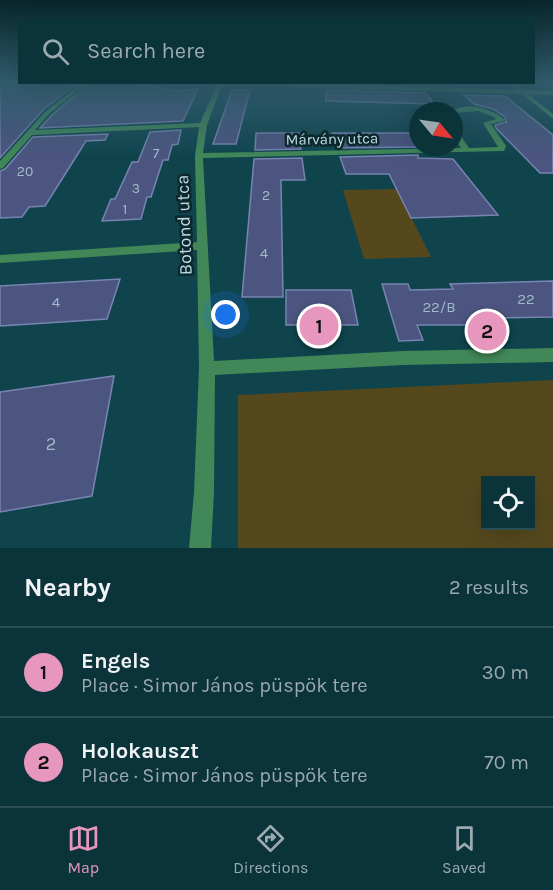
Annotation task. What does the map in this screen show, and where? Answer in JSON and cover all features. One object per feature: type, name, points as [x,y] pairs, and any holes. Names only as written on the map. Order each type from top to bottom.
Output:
[{"type":"street","points":[[0,166],[28,133],[55,107]]},
{"type":"street","name":"Botond utca","points":[[200,548],[204,492],[207,368],[200,246],[199,156],[203,125],[210,107]]},
{"type":"street","points":[[539,107],[553,117]]},
{"type":"street","name":"Márvány utca","points":[[199,156],[501,149],[502,146],[488,123],[502,120],[486,110],[463,109]]},
{"type":"street","points":[[28,133],[203,125]]},
{"type":"street","points":[[463,144],[467,150]]},
{"type":"street","points":[[0,259],[200,246]]},
{"type":"street","points":[[207,368],[403,358],[553,355]]},
{"type":"shaded area","points":[[397,189],[431,257],[364,259],[343,190]]},
{"type":"shaded area","points":[[553,380],[553,548],[238,548],[238,395]]},
{"type":"building","points":[[0,107],[47,107],[44,109],[0,158]]},
{"type":"building","points":[[62,107],[190,107],[183,121],[40,128]]},
{"type":"building","points":[[226,107],[246,107],[236,144],[213,144]]},
{"type":"building","points":[[484,107],[518,107],[553,135],[553,173],[540,173],[496,128],[495,125],[506,122],[505,117],[493,109]]},
{"type":"building","points":[[181,130],[178,144],[172,145],[168,160],[163,160],[151,197],[147,197],[141,219],[102,221],[111,199],[115,199],[132,162],[138,162],[150,132]]},
{"type":"building","points":[[256,133],[299,133],[301,149],[255,150]]},
{"type":"building","points":[[332,133],[409,133],[409,147],[337,148]]},
{"type":"building","points":[[108,134],[105,140],[86,141],[45,206],[29,207],[22,217],[0,218],[0,171],[5,169],[33,137]]},
{"type":"building","points":[[409,155],[418,156],[418,158],[453,159],[498,215],[411,218],[389,174],[346,174],[340,157]]},
{"type":"building","points":[[302,158],[305,180],[281,180],[283,297],[242,297],[254,159]]},
{"type":"building","points":[[120,279],[107,319],[0,326],[0,286]]},
{"type":"building","points":[[553,281],[553,317],[495,318],[505,337],[478,337],[472,325],[417,325],[423,340],[399,341],[382,284],[408,284],[410,290],[453,289],[450,284]]},
{"type":"building","points":[[286,290],[351,290],[358,325],[286,325]]},
{"type":"building","points":[[114,376],[92,496],[0,512],[0,392]]},
{"type":"place","name":"Engels","points":[[319,326]]},
{"type":"place","name":"Holokauszt","points":[[487,331]]}]
